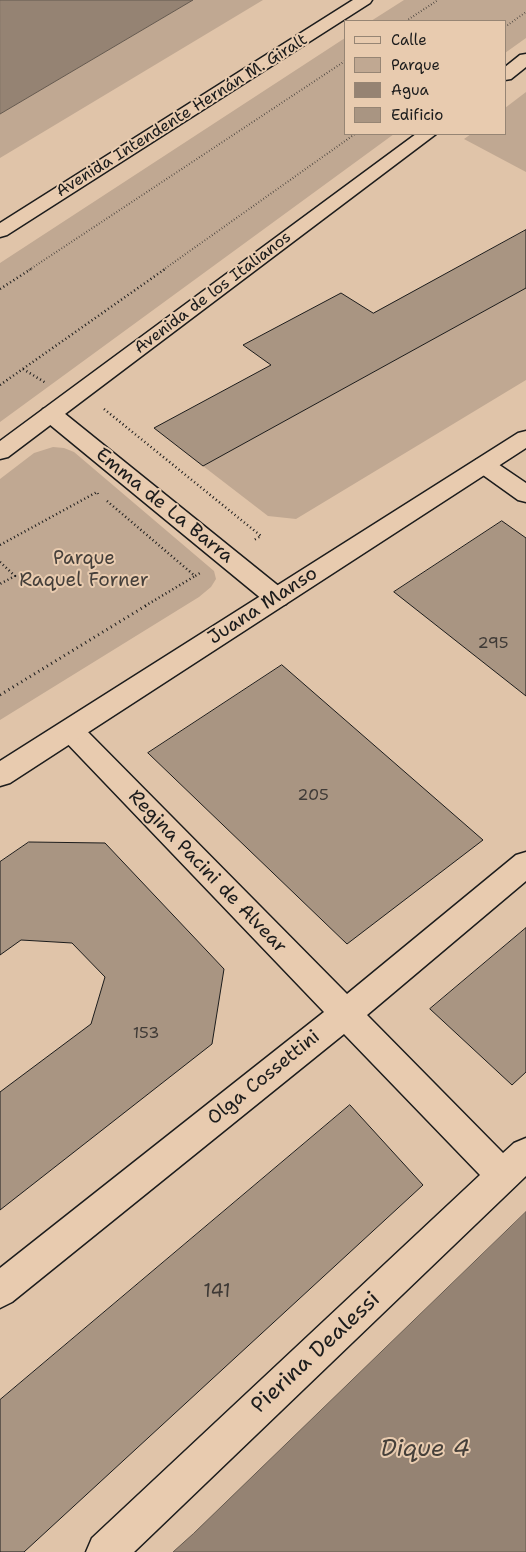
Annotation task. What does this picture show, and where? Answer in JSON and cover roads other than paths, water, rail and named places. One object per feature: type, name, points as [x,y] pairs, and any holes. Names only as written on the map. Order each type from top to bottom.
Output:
[{"type":"street","name":"Avenida Intendente Hernán M. Giralt","points":[[0,231],[364,0]]},
{"type":"street","points":[[506,74],[526,60]]},
{"type":"street","name":"Avenida de los Italianos","points":[[0,452],[426,135]]},
{"type":"street","name":"Emma de La Barra","points":[[51,414],[277,598]]},
{"type":"street","name":"Juana Manso","points":[[0,775],[526,438]]},
{"type":"street","points":[[484,465],[526,494]]},
{"type":"street","name":"Regina Pacini de Alvear","points":[[70,730],[344,1014],[515,1165]]},
{"type":"street","name":"Olga Cossettini","points":[[0,1290],[344,1014],[526,864]]},
{"type":"street","name":"Pierina Dealessi","points":[[106,1552],[515,1165]]},
{"type":"water","points":[[0,0],[193,0],[0,114]]},
{"type":"water","name":"Dique 4","points":[[526,1212],[526,1552],[173,1552],[193,1534]]},
{"type":"park label","name":"Parque Raquel Forner","points":[[84,570]]}]
